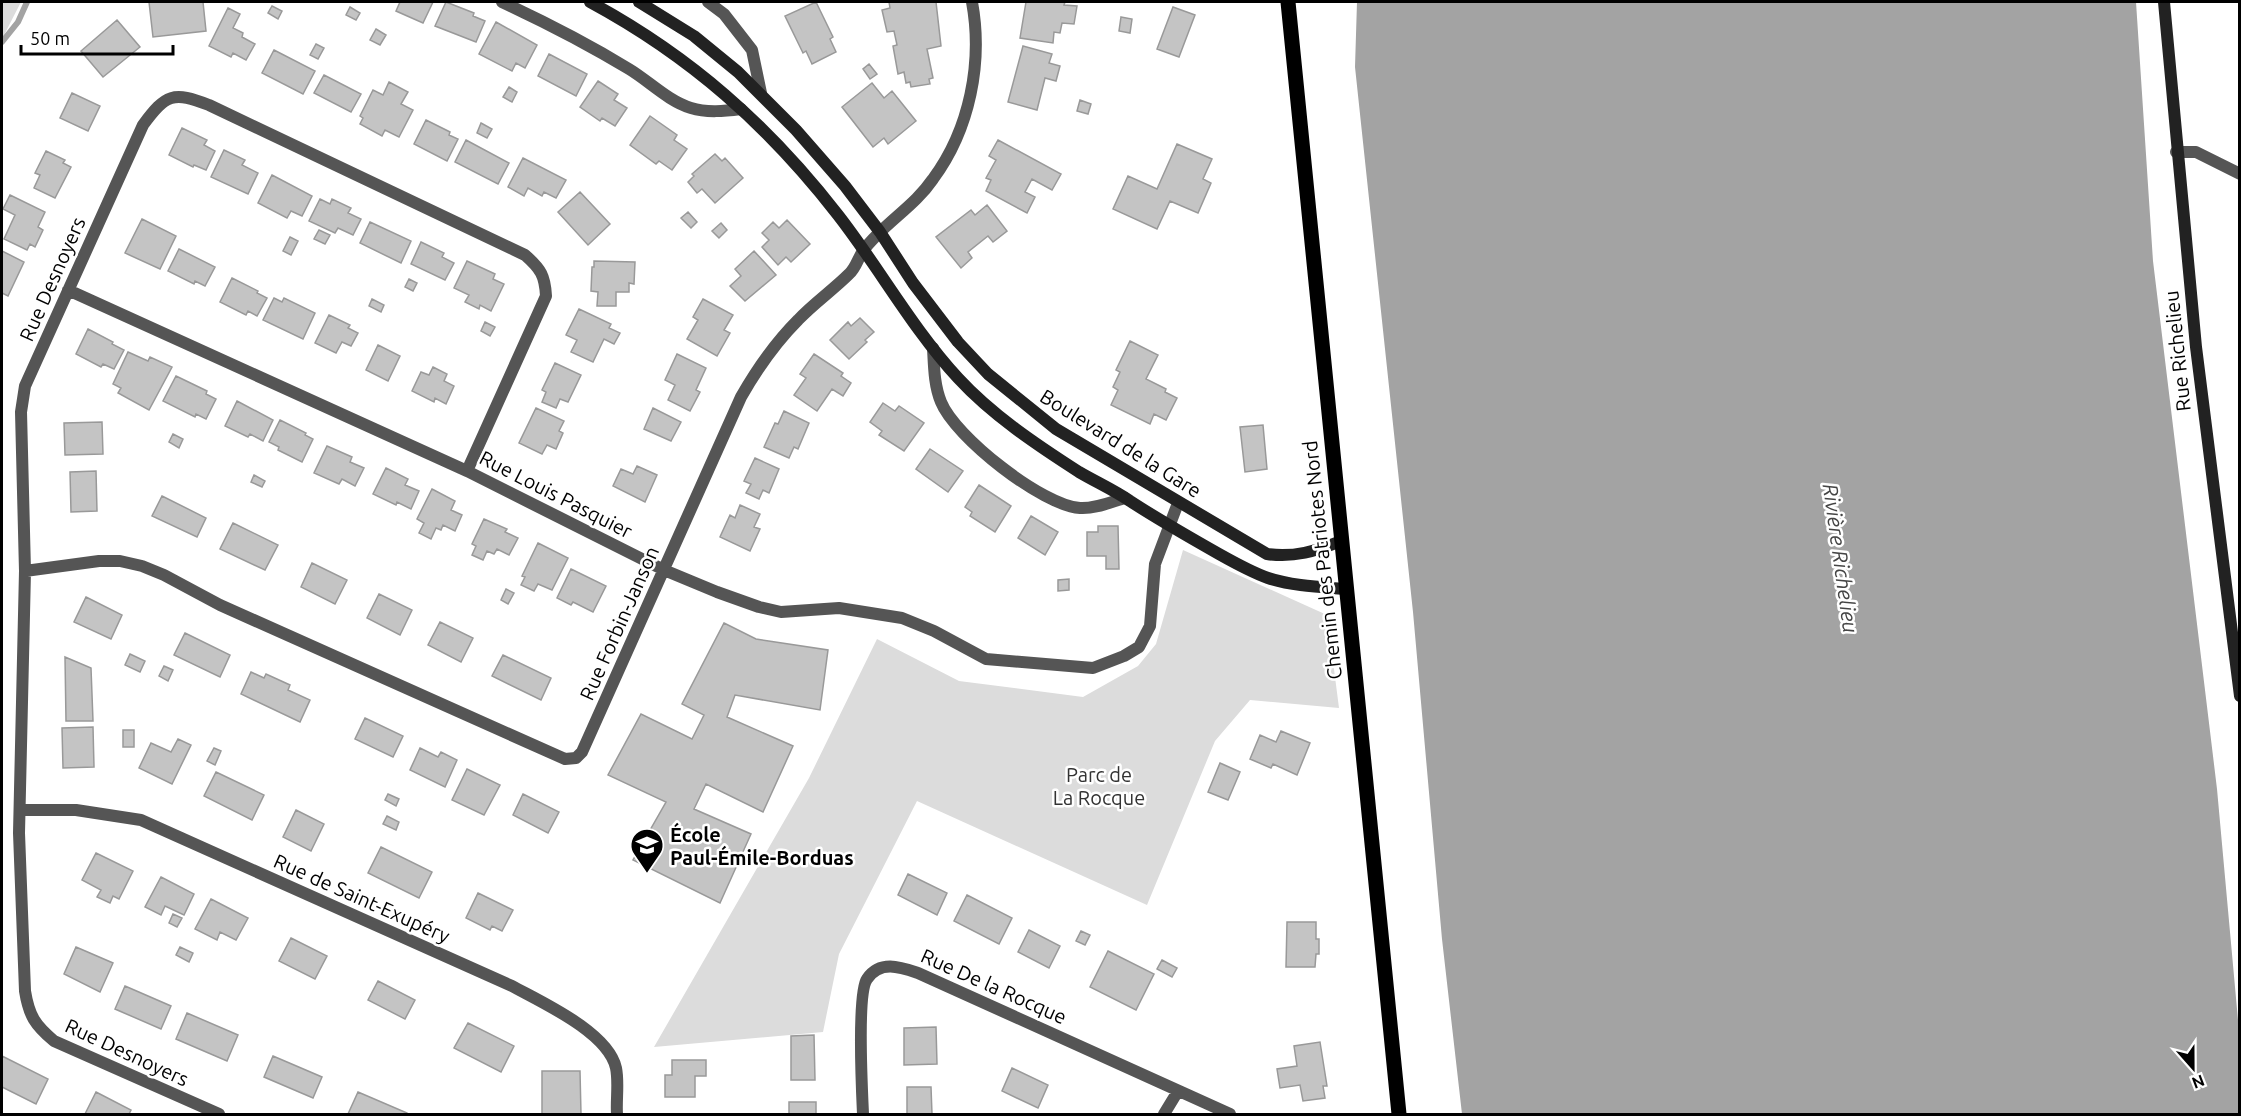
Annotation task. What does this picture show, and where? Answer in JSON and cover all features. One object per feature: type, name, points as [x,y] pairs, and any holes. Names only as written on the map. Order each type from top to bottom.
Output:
[{"type":"main road","name":"Chemin des Patriotes Nord","points":[[1288,2],[1399,1114]]},
{"type":"street","points":[[502,2],[598,50],[638,74],[676,102],[692,109],[713,112],[741,110]]},
{"type":"street","points":[[590,2],[633,25],[683,59],[770,135],[838,215],[896,300],[933,348],[960,380],[995,412],[1080,473],[1125,498],[1168,526],[1246,568],[1269,579],[1346,589]]},
{"type":"street","name":"Boulevard de la Gare","points":[[639,2],[694,36],[761,93],[845,186],[880,232],[913,283],[958,342],[988,374],[1056,429],[1268,554],[1284,557],[1308,553],[1341,541]]},
{"type":"street","points":[[708,2],[724,14],[752,50],[761,93]]},
{"type":"street","name":"Rue Forbin-Janson","points":[[24,571],[99,561],[120,561],[142,566],[220,605],[565,759],[576,758],[582,752],[741,396],[755,373],[798,319],[852,272],[863,250],[913,203],[933,180],[950,153],[970,99],[976,54],[975,17],[972,2]]},
{"type":"street","name":"Rue Richelieu","points":[[2164,2],[2176,152],[2201,392],[2240,696]]},
{"type":"street","name":"Rue Desnoyers","points":[[219,1114],[54,1041],[37,1027],[28,1009],[25,991],[20,810],[24,571],[21,412],[25,386],[143,125],[158,105],[171,97],[191,98],[209,105],[525,255],[537,266],[545,281],[546,296],[467,471]]},
{"type":"street","points":[[2176,152],[2196,153],[2240,174]]},
{"type":"street","name":"Rue Louis Pasquier","points":[[68,290],[467,471],[664,570],[759,608],[781,612],[839,608],[902,618],[934,631],[986,659],[1094,668],[1124,657],[1139,647],[1150,626],[1155,564],[1178,503]]},
{"type":"street","points":[[933,348],[935,384],[941,403],[953,423],[971,443],[1038,492],[1062,503],[1080,508],[1125,498]]},
{"type":"street","name":"Rue de Saint-Exupéry","points":[[20,810],[76,810],[141,820],[512,986],[571,1018],[602,1044],[616,1067],[617,1114]]},
{"type":"street","name":"Rue De la Rocque","points":[[863,1114],[862,1000],[866,980],[876,970],[886,966],[897,966],[918,973],[1230,1114]]},
{"type":"street","points":[[1164,1114],[1178,1091]]},
{"type":"green space","points":[[2,2],[21,2],[2,39]]},
{"type":"green space","name":"Parc de La Rocque","points":[[1183,550],[1327,615],[1339,708],[1250,700],[1215,741],[1147,905],[917,801],[839,954],[823,1032],[654,1047],[809,778],[877,639],[959,681],[1083,697],[1138,666],[1156,644]]},
{"type":"water","name":"Rivière Richelieu","points":[[1357,2],[2136,2],[2153,261],[2217,789],[2239,1031],[2239,1114],[1462,1114],[1442,939],[1413,612],[1355,67]]},
{"type":"building","points":[[149,2],[203,2],[206,31],[153,37]]},
{"type":"building","points":[[400,2],[433,2],[423,23],[396,11]]},
{"type":"building","points":[[446,2],[474,13],[473,16],[485,21],[476,42],[435,26]]},
{"type":"building","points":[[816,2],[833,37],[830,39],[836,52],[812,64],[806,51],[803,53],[785,16]]},
{"type":"building","points":[[889,2],[936,2],[941,46],[927,49],[933,78],[929,79],[930,84],[911,87],[910,82],[906,83],[904,72],[898,74],[893,46],[897,45],[894,31],[887,32],[882,10],[890,8]]},
{"type":"building","points":[[1026,2],[1065,2],[1064,5],[1077,6],[1074,24],[1062,23],[1060,33],[1054,32],[1053,43],[1020,38]]},
{"type":"building","points":[[272,6],[282,11],[278,19],[268,13]]},
{"type":"building","points":[[350,7],[360,13],[356,20],[346,15]]},
{"type":"building","points":[[1173,7],[1195,15],[1179,57],[1157,49]]},
{"type":"building","points":[[228,8],[240,14],[233,28],[243,33],[242,37],[255,44],[246,60],[233,53],[231,57],[209,46]]},
{"type":"building","points":[[1121,17],[1132,19],[1130,33],[1119,31]]},
{"type":"building","points":[[117,20],[140,47],[103,77],[81,51]]},
{"type":"building","points":[[496,22],[537,45],[525,68],[516,63],[512,71],[479,54]]},
{"type":"building","points":[[376,29],[386,35],[380,45],[370,40]]},
{"type":"building","points":[[316,44],[324,48],[318,59],[310,55]]},
{"type":"building","points":[[1023,46],[1052,54],[1049,63],[1060,66],[1056,81],[1045,78],[1037,110],[1008,102]]},
{"type":"building","points":[[274,50],[315,71],[303,94],[262,73]]},
{"type":"building","points":[[549,54],[587,74],[576,96],[538,76]]},
{"type":"building","points":[[869,64],[877,74],[870,79],[863,69]]},
{"type":"building","points":[[324,75],[361,94],[351,112],[314,93]]},
{"type":"building","points":[[598,81],[618,94],[614,100],[627,108],[615,126],[602,118],[600,121],[580,107]]},
{"type":"building","points":[[389,82],[408,92],[401,104],[413,110],[399,137],[385,130],[382,136],[360,124],[363,118],[360,116],[373,90],[383,95]]},
{"type":"building","points":[[872,83],[884,98],[892,91],[916,121],[888,144],[884,138],[873,147],[842,107]]},
{"type":"building","points":[[509,87],[517,92],[512,102],[503,97]]},
{"type":"building","points":[[72,93],[100,106],[88,131],[60,118]]},
{"type":"building","points":[[1080,100],[1091,104],[1088,114],[1077,111]]},
{"type":"building","points":[[650,116],[677,135],[674,140],[687,149],[672,170],[659,161],[656,164],[630,145]]},
{"type":"building","points":[[426,120],[450,132],[449,135],[458,139],[447,161],[414,144]]},
{"type":"building","points":[[481,123],[492,129],[487,138],[477,133]]},
{"type":"building","points":[[182,128],[207,140],[204,145],[215,151],[206,170],[194,165],[193,167],[169,155]]},
{"type":"building","points":[[466,140],[509,163],[498,184],[455,162]]},
{"type":"building","points":[[998,140],[1061,174],[1052,190],[1032,179],[1025,192],[1035,197],[1027,213],[986,191],[991,180],[986,178],[996,160],[989,156]]},
{"type":"building","points":[[1177,144],[1212,159],[1203,179],[1211,183],[1198,213],[1170,201],[1157,229],[1113,209],[1128,176],[1157,189]]},
{"type":"building","points":[[224,150],[245,160],[242,165],[258,173],[248,194],[211,177]]},
{"type":"building","points":[[46,151],[65,160],[63,163],[71,167],[55,198],[34,188],[40,175],[35,173]]},
{"type":"building","points":[[715,154],[722,161],[725,158],[743,178],[715,203],[702,189],[697,193],[688,182],[694,176],[692,174]]},
{"type":"building","points":[[523,158],[566,180],[556,198],[544,192],[542,196],[528,188],[524,196],[508,187]]},
{"type":"building","points":[[272,175],[312,196],[302,216],[291,211],[287,218],[258,203]]},
{"type":"building","points":[[580,192],[610,224],[588,245],[558,212]]},
{"type":"building","points":[[10,195],[45,212],[38,227],[43,230],[35,247],[30,244],[27,250],[4,239],[15,215],[3,209]]},
{"type":"building","points":[[320,199],[330,204],[332,199],[351,208],[348,213],[361,219],[353,235],[338,228],[335,233],[309,221]]},
{"type":"building","points":[[987,205],[1007,231],[993,242],[988,236],[968,252],[972,258],[961,268],[936,237],[971,210],[975,215]]},
{"type":"building","points":[[688,212],[697,222],[691,228],[681,218]]},
{"type":"building","points":[[142,219],[176,236],[160,269],[125,253]]},
{"type":"building","points":[[787,220],[810,244],[791,262],[786,257],[778,265],[762,247],[769,240],[762,233],[773,222],[779,228]]},
{"type":"building","points":[[370,222],[411,241],[401,263],[360,243]]},
{"type":"building","points":[[721,223],[727,230],[719,238],[712,231]]},
{"type":"building","points":[[319,230],[330,235],[325,244],[314,239]]},
{"type":"building","points":[[290,237],[298,241],[291,255],[283,251]]},
{"type":"building","points":[[421,242],[444,253],[442,257],[454,263],[445,280],[411,264]]},
{"type":"building","points":[[179,249],[215,267],[205,286],[195,281],[194,284],[168,271]]},
{"type":"building","points":[[2,251],[24,262],[8,296],[2,293]]},
{"type":"building","points":[[754,251],[776,275],[745,301],[730,286],[741,276],[735,269]]},
{"type":"building","points":[[467,261],[495,274],[493,279],[504,284],[491,311],[480,305],[479,309],[465,302],[469,295],[454,288]]},
{"type":"building","points":[[594,261],[635,262],[634,284],[629,283],[629,292],[616,292],[616,306],[597,306],[598,292],[591,291]]},
{"type":"building","points":[[232,278],[267,298],[257,316],[248,311],[246,315],[220,302]]},
{"type":"building","points":[[409,279],[417,283],[413,291],[405,287]]},
{"type":"building","points":[[274,298],[282,302],[284,298],[315,313],[303,339],[263,320]]},
{"type":"building","points":[[372,299],[384,305],[381,312],[369,306]]},
{"type":"building","points":[[703,299],[733,315],[724,330],[730,333],[717,356],[687,339],[698,320],[693,317]]},
{"type":"building","points":[[579,309],[611,324],[609,328],[620,333],[614,344],[604,339],[593,362],[571,352],[577,340],[566,335]]},
{"type":"building","points":[[329,315],[350,325],[348,328],[358,333],[351,346],[342,342],[336,353],[315,343]]},
{"type":"building","points":[[860,318],[874,332],[849,359],[830,340],[848,322],[851,326]]},
{"type":"building","points":[[485,322],[495,327],[490,336],[481,331]]},
{"type":"building","points":[[88,329],[124,350],[114,369],[103,364],[101,367],[76,354]]},
{"type":"building","points":[[1130,341],[1158,355],[1146,379],[1166,389],[1165,392],[1177,398],[1166,420],[1154,414],[1150,424],[1111,405],[1118,390],[1113,387],[1120,372],[1116,370]]},
{"type":"building","points":[[378,345],[400,356],[388,381],[366,370]]},
{"type":"building","points":[[128,352],[148,361],[150,357],[172,367],[149,410],[118,393],[121,388],[113,384]]},
{"type":"building","points":[[677,354],[706,368],[696,390],[700,392],[690,411],[668,400],[675,385],[665,380]]},
{"type":"building","points":[[814,354],[843,373],[841,376],[851,383],[843,396],[832,389],[817,411],[794,395],[806,378],[800,374]]},
{"type":"building","points":[[555,363],[581,375],[568,402],[560,399],[556,408],[542,402],[546,392],[542,390]]},
{"type":"building","points":[[433,367],[447,374],[444,381],[454,386],[446,404],[435,398],[434,402],[412,391],[421,372],[429,375]]},
{"type":"building","points":[[176,376],[207,391],[206,394],[216,399],[206,419],[196,414],[195,417],[163,401]]},
{"type":"building","points":[[237,401],[273,420],[263,441],[225,426]]},
{"type":"building","points":[[883,403],[895,411],[899,406],[924,423],[904,451],[879,435],[882,431],[870,422]]},
{"type":"building","points":[[536,408],[564,421],[559,431],[563,433],[556,449],[547,445],[542,454],[519,443]]},
{"type":"building","points":[[653,408],[681,422],[671,441],[644,429]]},
{"type":"building","points":[[784,411],[809,423],[798,449],[794,447],[789,458],[764,447],[775,423],[778,424]]},
{"type":"building","points":[[280,420],[313,439],[302,462],[278,450],[279,447],[269,442]]},
{"type":"building","points":[[102,422],[103,454],[65,455],[64,423]]},
{"type":"building","points":[[1263,425],[1267,469],[1245,472],[1240,427]]},
{"type":"building","points":[[173,434],[183,439],[179,448],[169,442]]},
{"type":"building","points":[[327,446],[352,457],[350,462],[364,468],[355,486],[342,479],[339,484],[314,473]]},
{"type":"building","points":[[930,449],[963,471],[948,492],[916,469]]},
{"type":"building","points":[[755,458],[779,469],[769,493],[763,490],[759,499],[746,493],[751,484],[744,481]]},
{"type":"building","points":[[637,466],[657,475],[645,502],[613,486],[621,469],[633,474]]},
{"type":"building","points":[[386,468],[408,479],[405,485],[419,491],[411,509],[373,494]]},
{"type":"building","points":[[96,471],[97,511],[71,512],[70,472]]},
{"type":"building","points":[[254,475],[265,481],[262,487],[251,482]]},
{"type":"building","points":[[979,485],[1011,506],[995,532],[970,516],[972,512],[965,507]]},
{"type":"building","points":[[432,489],[455,501],[451,510],[462,515],[455,531],[443,525],[441,530],[436,528],[431,539],[419,533],[424,523],[417,519]]},
{"type":"building","points":[[162,496],[206,518],[197,537],[152,516]]},
{"type":"building","points":[[740,505],[760,514],[754,527],[760,529],[750,551],[720,537],[730,515],[735,518]]},
{"type":"building","points":[[1031,516],[1058,532],[1045,555],[1018,538]]},
{"type":"building","points":[[484,519],[507,529],[505,532],[518,538],[509,555],[497,549],[494,554],[487,551],[483,560],[472,555],[476,546],[472,544]]},
{"type":"building","points":[[233,523],[278,545],[265,570],[220,549]]},
{"type":"building","points":[[1098,526],[1118,526],[1119,569],[1106,569],[1106,556],[1087,556],[1087,532],[1098,532]]},
{"type":"building","points":[[538,543],[568,558],[552,590],[538,584],[534,591],[521,585],[525,577],[522,576]]},
{"type":"building","points":[[312,563],[347,580],[335,604],[301,587]]},
{"type":"building","points":[[571,569],[606,586],[593,612],[573,602],[571,605],[557,598]]},
{"type":"building","points":[[1069,579],[1069,590],[1058,591],[1058,580]]},
{"type":"building","points":[[506,589],[514,593],[508,604],[501,600]]},
{"type":"building","points":[[379,594],[412,610],[400,635],[367,618]]},
{"type":"building","points":[[86,597],[122,615],[111,639],[74,622]]},
{"type":"building","points":[[440,622],[473,638],[461,662],[428,645]]},
{"type":"building","points":[[724,623],[756,639],[828,650],[820,710],[735,695],[727,717],[793,746],[763,812],[706,784],[694,809],[751,834],[720,903],[633,860],[666,802],[608,775],[641,714],[692,739],[704,715],[682,704]]},
{"type":"building","points":[[185,633],[230,655],[220,677],[174,655]]},
{"type":"building","points":[[130,654],[145,661],[140,672],[125,665]]},
{"type":"building","points":[[503,655],[551,678],[541,700],[492,676]]},
{"type":"building","points":[[65,657],[91,668],[93,721],[66,721]]},
{"type":"building","points":[[164,666],[173,670],[168,681],[159,676]]},
{"type":"building","points":[[251,672],[264,678],[266,674],[290,685],[288,690],[310,700],[300,722],[241,694]]},
{"type":"building","points":[[365,718],[403,736],[393,757],[355,739]]},
{"type":"building","points":[[93,727],[94,767],[63,768],[62,728]]},
{"type":"building","points":[[123,730],[134,730],[134,747],[123,747]]},
{"type":"building","points":[[1281,731],[1310,743],[1297,775],[1273,764],[1271,768],[1250,759],[1260,735],[1276,742]]},
{"type":"building","points":[[178,739],[191,745],[172,784],[139,768],[151,743],[171,752]]},
{"type":"building","points":[[214,748],[221,751],[215,765],[207,761]]},
{"type":"building","points":[[420,748],[438,757],[441,752],[457,760],[445,787],[410,770]]},
{"type":"building","points":[[1220,763],[1240,772],[1228,800],[1208,792]]},
{"type":"building","points":[[467,769],[500,785],[484,815],[452,800]]},
{"type":"building","points":[[216,772],[264,795],[252,820],[204,796]]},
{"type":"building","points":[[388,794],[399,799],[396,806],[385,800]]},
{"type":"building","points":[[523,794],[559,812],[548,833],[513,815]]},
{"type":"building","points":[[296,810],[324,824],[311,851],[283,837]]},
{"type":"building","points":[[387,816],[399,822],[396,830],[383,824]]},
{"type":"building","points":[[381,847],[432,872],[419,898],[368,873]]},
{"type":"building","points":[[96,853],[133,871],[119,899],[113,896],[110,903],[97,897],[101,890],[82,880]]},
{"type":"building","points":[[908,874],[947,893],[937,915],[898,895]]},
{"type":"building","points":[[161,877],[194,894],[184,915],[165,906],[161,915],[145,907]]},
{"type":"building","points":[[478,893],[513,910],[502,931],[492,926],[490,930],[466,918]]},
{"type":"building","points":[[967,895],[1012,918],[999,944],[954,921]]},
{"type":"building","points":[[211,899],[248,918],[236,940],[220,932],[217,940],[195,929]]},
{"type":"building","points":[[173,914],[182,918],[177,927],[169,923]]},
{"type":"building","points":[[1287,922],[1316,922],[1319,954],[1316,954],[1315,967],[1286,967]]},
{"type":"building","points":[[1029,930],[1060,946],[1049,968],[1018,952]]},
{"type":"building","points":[[1081,931],[1090,935],[1085,945],[1076,941]]},
{"type":"building","points":[[291,938],[327,956],[315,979],[279,961]]},
{"type":"building","points":[[76,947],[113,963],[100,992],[64,974]]},
{"type":"building","points":[[180,947],[193,953],[189,962],[176,955]]},
{"type":"building","points":[[1108,951],[1154,974],[1136,1010],[1090,987]]},
{"type":"building","points":[[1162,960],[1177,968],[1172,977],[1157,969]]},
{"type":"building","points":[[378,981],[415,1000],[405,1019],[368,1000]]},
{"type":"building","points":[[125,986],[171,1006],[161,1029],[115,1009]]},
{"type":"building","points":[[187,1013],[238,1035],[227,1061],[176,1039]]},
{"type":"building","points":[[468,1023],[514,1046],[501,1072],[454,1048]]},
{"type":"building","points":[[936,1027],[937,1064],[904,1065],[904,1028]]},
{"type":"building","points":[[814,1035],[815,1080],[791,1080],[791,1036]]},
{"type":"building","points":[[1320,1042],[1327,1086],[1323,1086],[1325,1098],[1303,1101],[1300,1085],[1280,1088],[1277,1069],[1297,1066],[1294,1046]]},
{"type":"building","points":[[2,1056],[48,1079],[36,1104],[2,1087]]},
{"type":"building","points":[[273,1056],[322,1077],[313,1098],[264,1077]]},
{"type":"building","points":[[672,1060],[706,1060],[706,1076],[695,1076],[695,1097],[665,1097],[665,1075],[672,1075]]},
{"type":"building","points":[[1012,1068],[1048,1085],[1038,1108],[1002,1091]]},
{"type":"building","points":[[542,1071],[580,1071],[581,1114],[542,1114]]},
{"type":"building","points":[[907,1087],[931,1087],[932,1114],[907,1114]]},
{"type":"building","points":[[96,1092],[131,1110],[129,1114],[85,1114]]},
{"type":"building","points":[[358,1092],[407,1113],[407,1114],[348,1114]]},
{"type":"building","points":[[789,1102],[816,1102],[816,1114],[789,1114]]},
{"type":"waterway","points":[[2,42],[18,22],[27,2]]},
{"type":"place","name":"École Paul-Émile-Borduas","points":[[647,874]]}]
